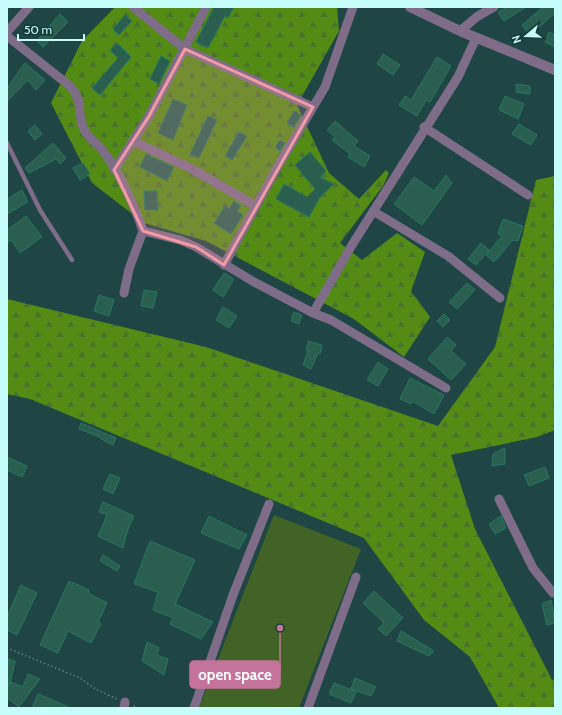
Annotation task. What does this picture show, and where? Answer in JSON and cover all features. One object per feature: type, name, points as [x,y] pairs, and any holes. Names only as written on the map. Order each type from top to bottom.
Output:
[{"type":"street","points":[[7,32],[28,7]]},
{"type":"street","points":[[134,7],[185,49],[313,107]]},
{"type":"street","points":[[114,170],[149,116],[206,7]]},
{"type":"street","points":[[224,265],[256,206],[325,87],[353,7]]},
{"type":"street","points":[[410,7],[476,38],[555,70]]},
{"type":"street","points":[[460,31],[478,16],[494,7]]},
{"type":"street","points":[[7,36],[70,86],[78,95],[81,123],[85,133],[104,152],[129,197],[143,231],[129,269],[124,293]]},
{"type":"street","points":[[313,314],[424,127],[458,77],[476,38]]},
{"type":"street","points":[[424,127],[528,195]]},
{"type":"street","points":[[133,141],[192,169],[256,206]]},
{"type":"street","points":[[373,211],[448,256],[500,298]]},
{"type":"street","points":[[143,231],[180,240],[196,247],[224,265],[313,314],[331,320],[446,388]]},
{"type":"street","points":[[499,499],[533,568],[554,594]]},
{"type":"street","points":[[194,708],[233,595],[268,504]]},
{"type":"street","points":[[308,708],[356,577]]},
{"type":"lane","points":[[7,143],[40,210],[72,260]]},
{"type":"path","points":[[7,648],[80,678],[97,690],[125,705],[138,708]]},
{"type":"highlighted area","points":[[185,49],[313,107],[224,265],[196,247],[143,231],[114,170],[149,116]]},
{"type":"green space","points":[[115,7],[337,7],[339,31],[297,105],[329,173],[359,199],[386,170],[389,173],[383,186],[340,243],[362,260],[397,233],[425,252],[411,291],[430,317],[404,357],[354,319],[206,241],[144,223],[92,183],[51,103],[82,41]]},
{"type":"green space","points":[[555,176],[555,430],[537,437],[451,455],[475,529],[552,680],[555,679],[555,708],[499,708],[470,657],[424,620],[364,538],[30,399],[7,394],[7,299],[206,347],[438,426],[495,347],[536,180]]},
{"type":"green space","points":[[274,515],[361,549],[299,708],[199,708]]},
{"type":"building","points":[[214,7],[234,7],[228,18],[225,16],[208,48],[196,42]]},
{"type":"building","points":[[507,7],[526,7],[504,21],[498,12]]},
{"type":"building","points":[[543,7],[555,7],[555,13],[530,35],[522,25]]},
{"type":"building","points":[[60,14],[68,22],[43,47],[37,41]]},
{"type":"building","points":[[125,15],[132,21],[119,35],[113,29]]},
{"type":"building","points":[[549,32],[555,35],[555,47],[545,42]]},
{"type":"building","points":[[117,43],[131,57],[100,95],[92,88],[118,58],[110,50]]},
{"type":"building","points":[[383,54],[400,65],[393,75],[377,64]]},
{"type":"building","points":[[161,56],[170,61],[159,84],[150,79]]},
{"type":"building","points":[[437,57],[451,66],[430,102],[426,100],[417,116],[399,105],[405,96],[411,100]]},
{"type":"building","points":[[25,63],[45,80],[36,90],[28,80],[7,101],[7,88]]},
{"type":"building","points":[[516,84],[530,86],[530,94],[516,92]]},
{"type":"building","points":[[505,96],[524,104],[518,119],[499,110]]},
{"type":"building","points":[[173,99],[187,105],[173,140],[158,133]]},
{"type":"building","points":[[294,111],[301,115],[294,127],[287,123]]},
{"type":"building","points":[[208,116],[217,120],[199,158],[190,154]]},
{"type":"building","points":[[335,121],[358,141],[354,146],[370,156],[364,167],[348,157],[350,154],[332,140],[335,137],[327,130]]},
{"type":"building","points":[[519,124],[537,135],[531,145],[512,134]]},
{"type":"building","points":[[35,125],[42,134],[35,140],[28,131]]},
{"type":"building","points":[[239,132],[247,136],[232,160],[225,156]]},
{"type":"building","points":[[280,140],[285,143],[280,151],[275,147]]},
{"type":"building","points":[[53,143],[66,158],[60,164],[56,159],[29,173],[25,168]]},
{"type":"building","points":[[310,152],[326,171],[320,177],[334,184],[320,197],[309,217],[276,199],[284,184],[307,197],[315,189],[295,165]]},
{"type":"building","points":[[146,154],[174,167],[167,181],[140,167]]},
{"type":"building","points":[[83,163],[90,174],[80,180],[73,168]]},
{"type":"building","points":[[446,175],[452,183],[422,225],[394,204],[414,177],[434,191]]},
{"type":"building","points":[[22,190],[28,202],[7,214],[7,199]]},
{"type":"building","points":[[144,191],[157,191],[158,210],[145,210]]},
{"type":"building","points":[[234,201],[241,206],[237,211],[243,215],[231,234],[214,223],[225,206],[229,209]]},
{"type":"building","points":[[26,216],[42,237],[20,253],[11,240],[7,243],[7,230]]},
{"type":"building","points":[[503,219],[523,226],[518,241],[513,240],[494,262],[486,255],[502,236],[498,234]]},
{"type":"building","points":[[481,243],[489,250],[476,265],[468,259]]},
{"type":"building","points":[[224,273],[234,279],[223,297],[213,290]]},
{"type":"building","points":[[467,283],[475,290],[457,309],[449,302]]},
{"type":"building","points":[[144,290],[157,292],[153,308],[141,306]]},
{"type":"building","points":[[99,295],[114,300],[109,316],[94,311]]},
{"type":"building","points":[[223,307],[237,316],[229,328],[216,320]]},
{"type":"building","points":[[294,312],[302,315],[299,324],[291,321]]},
{"type":"building","points":[[444,314],[450,320],[443,327],[437,321]]},
{"type":"building","points":[[447,337],[456,345],[451,351],[466,364],[451,380],[428,359]]},
{"type":"building","points":[[308,341],[322,345],[320,354],[318,353],[311,369],[303,365],[308,351],[306,351]]},
{"type":"building","points":[[378,362],[388,369],[378,386],[367,380]]},
{"type":"building","points":[[410,378],[444,395],[434,414],[412,401],[411,404],[400,399]]},
{"type":"building","points":[[81,423],[116,438],[113,445],[101,439],[102,438],[79,429]]},
{"type":"building","points":[[505,448],[505,464],[492,466],[493,454]]},
{"type":"building","points":[[7,457],[27,466],[22,477],[7,470]]},
{"type":"building","points":[[545,467],[549,478],[529,486],[524,475]]},
{"type":"building","points":[[110,474],[120,478],[113,494],[103,489]]},
{"type":"building","points":[[103,502],[134,516],[128,529],[123,548],[98,536],[107,515],[99,512]]},
{"type":"building","points":[[209,516],[247,535],[239,549],[201,533]]},
{"type":"building","points":[[501,516],[506,528],[495,534],[489,524]]},
{"type":"building","points":[[150,541],[195,560],[175,604],[213,622],[201,639],[170,624],[173,618],[153,610],[158,592],[134,584]]},
{"type":"building","points":[[103,555],[120,566],[117,571],[100,561]]},
{"type":"building","points":[[69,581],[89,590],[88,593],[107,603],[98,622],[101,624],[91,643],[68,631],[58,653],[40,645]]},
{"type":"building","points":[[21,585],[37,593],[17,635],[7,630],[7,617]]},
{"type":"building","points":[[374,591],[403,618],[386,636],[378,629],[384,623],[363,603]]},
{"type":"building","points":[[551,600],[555,623],[547,625],[542,604]]},
{"type":"building","points":[[401,631],[434,651],[429,656],[397,641]]},
{"type":"building","points":[[147,642],[159,648],[157,655],[168,659],[164,675],[142,661]]},
{"type":"building","points":[[8,659],[15,661],[10,684],[7,683]]},
{"type":"building","points":[[28,674],[40,679],[19,707],[7,698],[7,688],[11,682],[23,687]]},
{"type":"building","points":[[355,678],[376,687],[371,696],[351,689]]},
{"type":"building","points":[[334,683],[356,692],[351,703],[329,694]]},
{"type":"building","points":[[38,694],[71,708],[32,708]]},
{"type":"place","name":"open space","points":[[280,628]]}]
